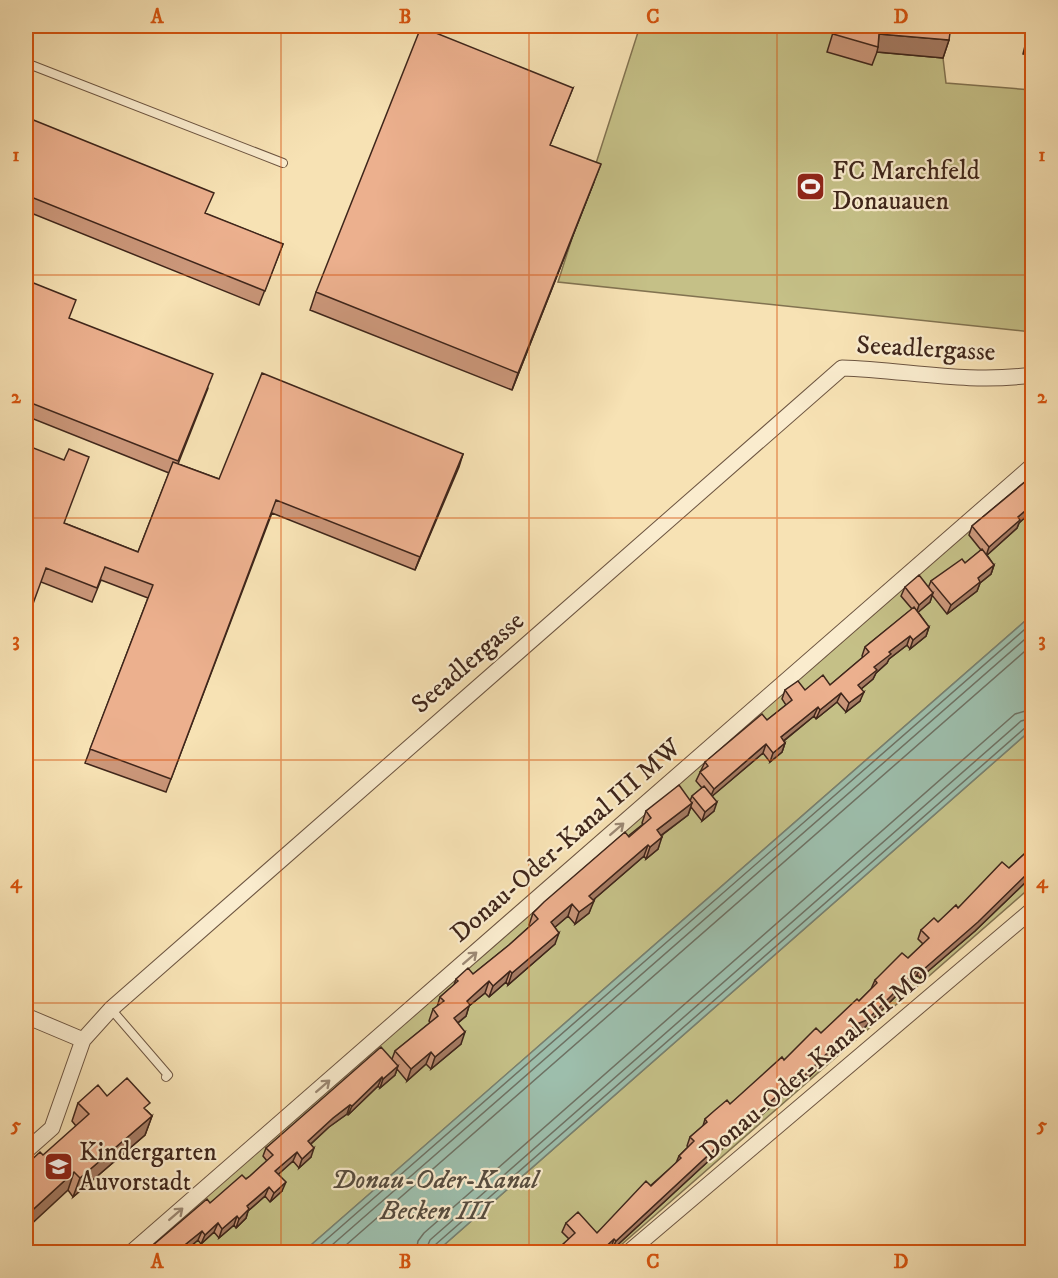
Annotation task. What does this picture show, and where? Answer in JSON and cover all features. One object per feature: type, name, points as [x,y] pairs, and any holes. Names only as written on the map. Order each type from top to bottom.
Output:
[{"type":"street","name":"Seeadlergasse","points":[[26,1151],[52,1128],[83,1040],[111,1009],[842,368],[933,377],[1006,378],[1032,375]]},
{"type":"street","name":"Donau-Oder-Kanal III MW","points":[[132,1252],[1032,466]]},
{"type":"street","name":"Donau-Oder-Kanal III MO","points":[[629,1252],[1032,910]]},
{"type":"street","points":[[26,1016],[83,1040]]},
{"type":"lane","points":[[26,63],[283,163]]},
{"type":"lane","points":[[111,1009],[168,1075],[166,1077]]},
{"type":"shaded area","name":"FC Marchfeld Donauauen","points":[[640,26],[946,26],[943,58],[946,83],[1032,90],[1032,332],[558,282]]},
{"type":"shaded area","points":[[1032,476],[1032,615],[303,1252],[143,1252]]},
{"type":"shaded area","points":[[1032,729],[1032,886],[613,1252],[436,1252]]},
{"type":"water","name":"Donau-Oder-Kanal Becken III","points":[[1032,615],[1032,729],[436,1252],[303,1252]]},
{"type":"building","points":[[836,26],[951,26],[949,40],[879,34],[878,47],[833,34]]},
{"type":"building","points":[[1032,26],[1032,42],[1028,40]]},
{"type":"building","points":[[421,27],[573,88],[550,145],[601,164],[518,373],[316,292]]},
{"type":"building","points":[[26,117],[214,193],[205,213],[283,244],[265,291],[26,195]]},
{"type":"building","points":[[26,280],[76,300],[69,318],[213,374],[178,461],[26,401]]},
{"type":"building","points":[[262,373],[463,454],[420,557],[276,500],[171,779],[90,749],[153,585],[105,567],[97,588],[46,568],[26,623],[26,445],[64,460],[69,449],[89,457],[64,523],[138,552],[173,462],[219,479]]},
{"type":"building","points":[[1032,476],[1032,505],[1018,517],[1020,520],[989,547],[972,526]]},
{"type":"building","points":[[982,549],[994,565],[978,578],[980,582],[951,605],[931,581],[962,559],[965,563]]},
{"type":"building","points":[[919,575],[933,593],[919,605],[905,587]]},
{"type":"building","points":[[914,607],[929,627],[913,640],[910,636],[874,667],[877,670],[858,685],[864,692],[849,703],[841,693],[820,710],[818,707],[781,737],[785,743],[773,753],[766,744],[714,789],[700,772],[708,766],[705,762],[762,714],[767,720],[792,700],[785,690],[798,681],[805,690],[823,675],[830,685],[869,652],[865,647]]},
{"type":"building","points":[[679,785],[692,803],[657,830],[662,837],[650,847],[648,845],[589,896],[594,901],[579,912],[572,904],[551,922],[559,933],[512,973],[510,971],[493,986],[489,981],[467,1001],[470,1005],[454,1018],[465,1032],[435,1057],[431,1052],[411,1069],[395,1051],[438,1016],[433,1009],[444,1001],[440,997],[458,981],[456,979],[468,968],[473,974],[509,945],[538,919],[533,913],[544,902],[625,832],[629,837],[651,818],[646,811]]},
{"type":"building","points":[[704,786],[717,802],[705,812],[692,796]]},
{"type":"building","points":[[1032,847],[1032,869],[978,922],[924,969],[921,966],[867,1020],[857,1024],[804,1076],[790,1085],[718,1146],[616,1241],[614,1239],[600,1252],[565,1252],[560,1247],[575,1233],[566,1223],[578,1212],[597,1233],[646,1181],[651,1186],[681,1158],[679,1156],[694,1141],[690,1137],[707,1122],[705,1119],[714,1111],[727,1100],[730,1104],[782,1057],[784,1060],[816,1028],[821,1033],[857,999],[859,1001],[877,983],[875,980],[902,953],[908,958],[929,938],[921,930],[934,918],[938,922],[956,905],[958,908],[1002,862],[1009,868]]},
{"type":"building","points":[[381,1047],[398,1066],[308,1141],[314,1148],[302,1159],[297,1152],[275,1171],[286,1182],[274,1193],[269,1187],[247,1206],[249,1209],[239,1219],[237,1216],[222,1229],[218,1223],[205,1235],[202,1231],[176,1252],[145,1252],[207,1199],[210,1203],[242,1175],[246,1179],[250,1176],[273,1155],[266,1148]]},
{"type":"building","points":[[127,1078],[150,1103],[144,1108],[152,1116],[80,1178],[74,1172],[26,1216],[26,1165],[40,1152],[43,1155],[89,1114],[78,1103],[98,1085],[107,1096]]},
{"type":"place","name":"FC Marchfeld Donauauen","points":[[811,186]]},
{"type":"place","name":"Kindergarten Auvorstadt","points":[[58,1167]]}]
